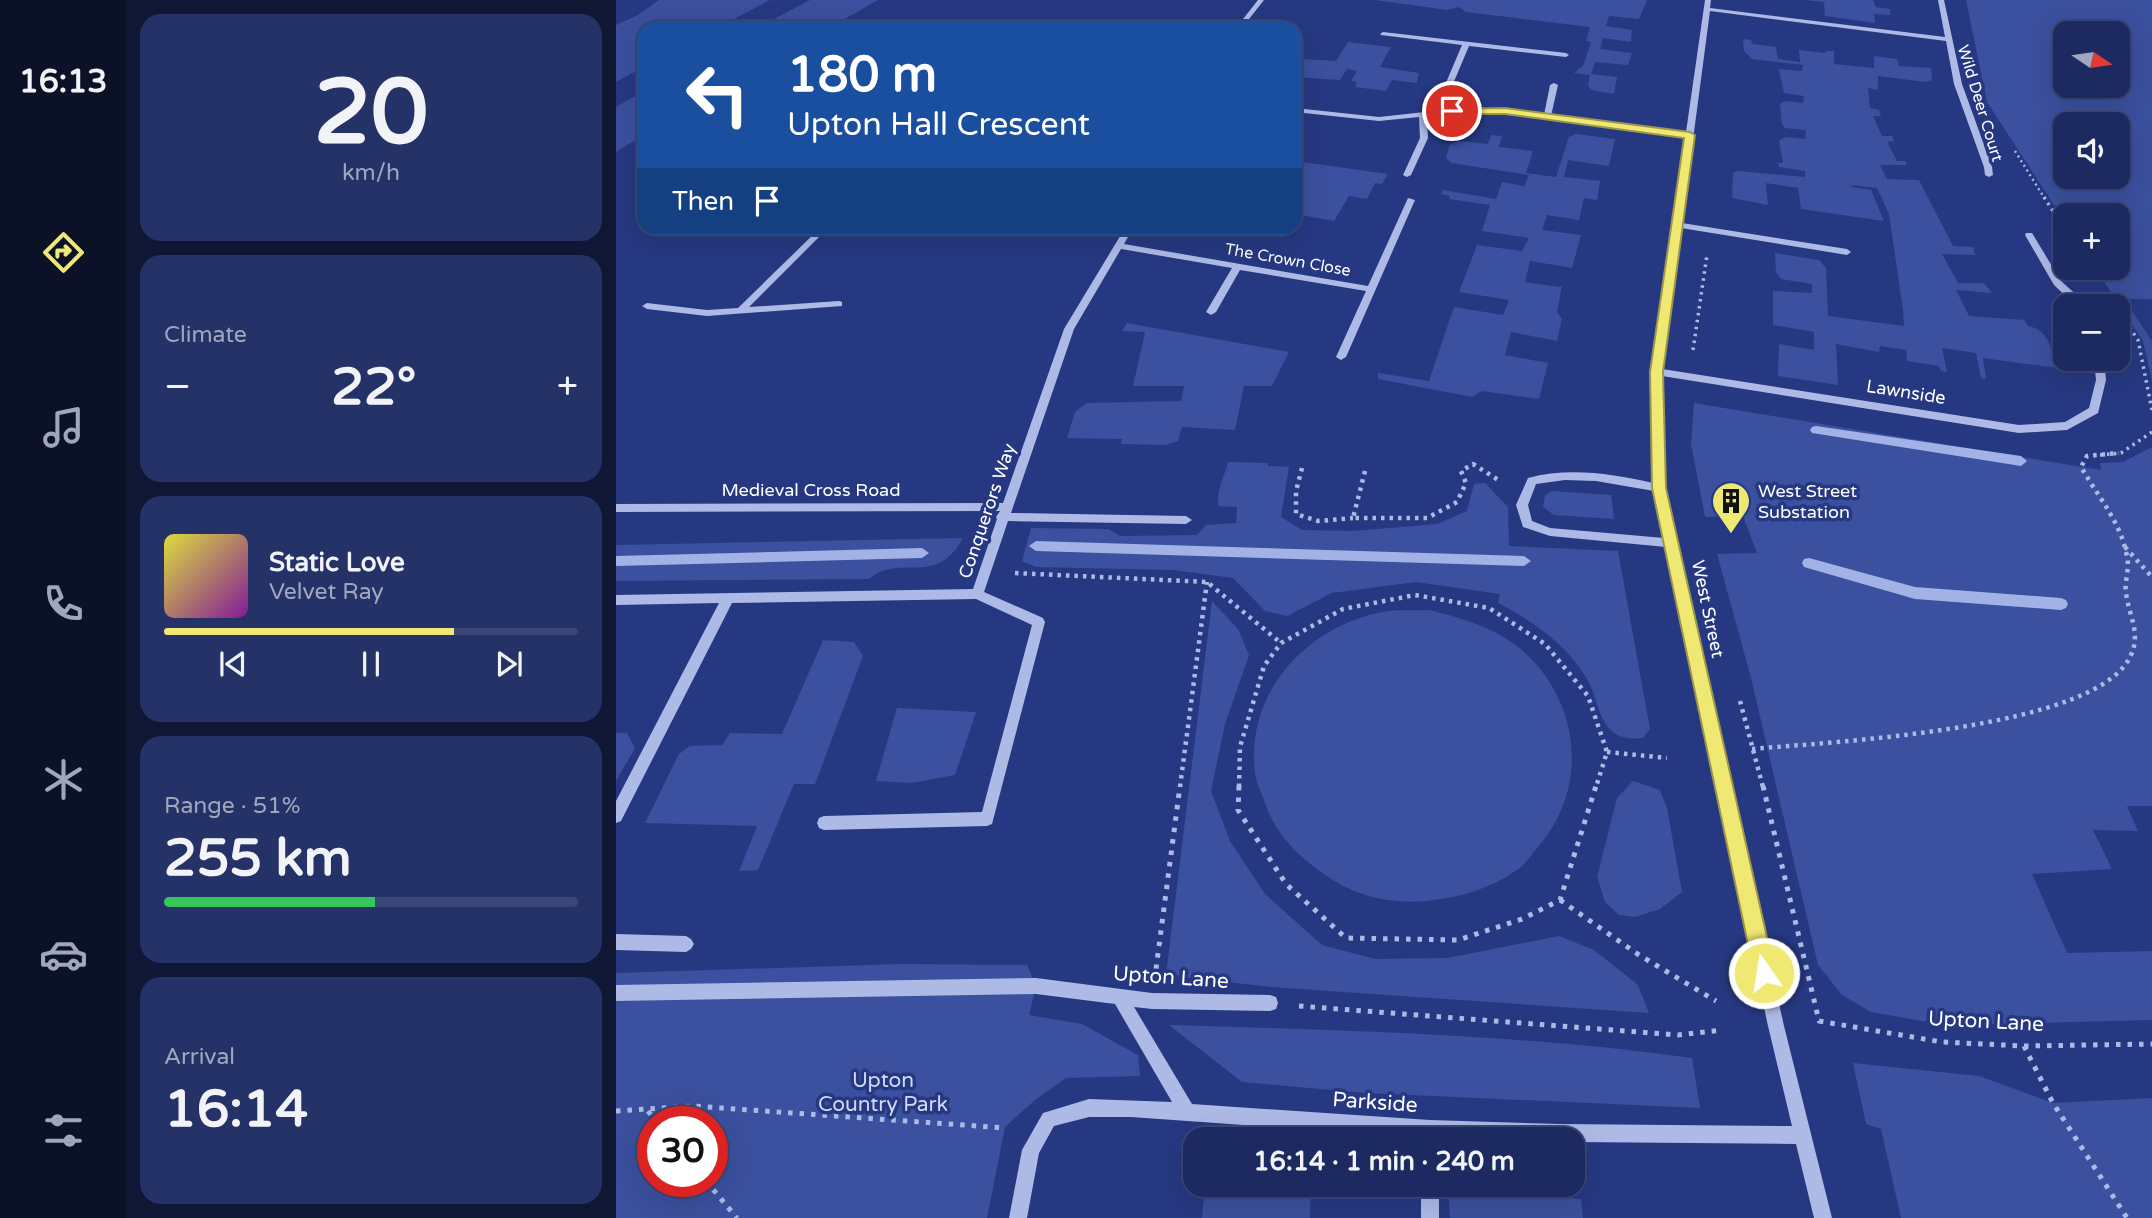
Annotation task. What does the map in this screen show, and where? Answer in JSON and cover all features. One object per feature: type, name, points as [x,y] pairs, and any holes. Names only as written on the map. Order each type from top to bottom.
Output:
[{"type":"street","points":[[1244,21],[1261,0]]},
{"type":"street","name":"West Street","points":[[1708,0],[1657,372],[1659,488],[1773,1013],[1823,1218]]},
{"type":"street","name":"Wild Deer Court","points":[[1941,0],[1958,85],[1989,175]]},
{"type":"street","name":"Wild Deer Court","points":[[1706,9],[1947,39]]},
{"type":"street","points":[[1383,34],[1566,55]]},
{"type":"street","points":[[1437,113],[1465,44]]},
{"type":"street","points":[[1547,117],[1554,85]]},
{"type":"street","points":[[1302,111],[1379,119],[1479,109],[1690,135]]},
{"type":"street","points":[[1407,175],[1424,138],[1423,115]]},
{"type":"street","name":"The Crown Close","points":[[1340,357],[1411,200]]},
{"type":"street","points":[[1678,225],[1847,252]]},
{"type":"street","points":[[740,311],[817,235]]},
{"type":"street","name":"Conquerors Way","points":[[616,600],[977,594],[1069,329],[1124,235]]},
{"type":"street","points":[[2029,235],[2057,283],[2068,294]]},
{"type":"street","name":"The Crown Close","points":[[1116,246],[1371,289]]},
{"type":"street","points":[[1211,312],[1238,266]]},
{"type":"street","points":[[648,306],[707,313],[839,304]]},
{"type":"street","name":"Lawnside","points":[[1657,372],[2019,429],[2067,426],[2094,410],[2101,380],[2100,371]]},
{"type":"street","points":[[1659,488],[1608,478],[1562,474],[1532,481],[1522,505],[1527,524],[1550,532],[1672,543]]},
{"type":"street","name":"Medieval Cross Road","points":[[616,508],[1004,512],[1186,520]]},
{"type":"street","points":[[824,823],[986,819],[1039,622],[977,594]]},
{"type":"street","points":[[616,816],[728,598]]},
{"type":"street","points":[[616,942],[686,944]]},
{"type":"street","name":"Upton Lane","points":[[616,993],[1036,986],[1152,1001],[1270,1003]]},
{"type":"street","points":[[1119,996],[1186,1112]]},
{"type":"street","name":"Parkside","points":[[1018,1218],[1031,1150],[1049,1119],[1089,1108],[1186,1112],[1352,1127]]},
{"type":"street","name":"Parkside","points":[[1585,1133],[1804,1135]]},
{"type":"street","points":[[1430,1197],[1430,1218]]},
{"type":"path","points":[[2130,328],[2138,340],[2152,410]]},
{"type":"path","points":[[2152,432],[2121,453],[2087,456],[2081,467],[2124,546],[2152,577]]},
{"type":"path","points":[[1302,468],[1296,491],[1296,514],[1318,521],[1427,518],[1457,502],[1465,483],[1461,471],[1474,464],[1491,477],[1527,491]]},
{"type":"path","points":[[1353,518],[1365,471]]},
{"type":"path","points":[[1739,694],[1752,748],[1947,729],[2058,707],[2117,678],[2130,658],[2138,627],[2125,591],[2129,572],[2124,546]]},
{"type":"path","points":[[983,572],[1208,582],[1281,643]]},
{"type":"path","points":[[1152,1001],[1208,582]]},
{"type":"path","points":[[1415,595],[1489,608],[1545,644],[1588,696],[1607,752],[1560,900],[1522,919],[1458,940],[1346,938],[1286,884],[1238,810],[1240,747],[1264,666],[1281,643],[1343,609],[1415,595]]},
{"type":"path","name":"Upton Lane","points":[[1752,748],[1779,847],[1819,1021],[1941,1042],[2024,1046],[2152,1044]]},
{"type":"path","points":[[1607,752],[1667,758]]},
{"type":"path","points":[[1560,900],[1639,955],[1716,1001]]},
{"type":"path","points":[[1270,1003],[1678,1035],[1722,1030]]},
{"type":"path","points":[[2024,1046],[2053,1103],[2127,1218]]},
{"type":"path","points":[[728,1108],[1005,1127],[1031,1150]]},
{"type":"path","points":[[616,1111],[637,1111]]},
{"type":"path","points":[[719,1197],[737,1218]]},
{"type":"green space","points":[[659,0],[770,0],[730,21],[637,21],[637,71],[616,82],[616,25],[638,15]]},
{"type":"green space","points":[[810,0],[878,0],[841,21],[770,21]]},
{"type":"green space","points":[[1375,0],[1647,0],[1639,19],[1609,16],[1606,26],[1632,30],[1631,42],[1603,38],[1600,49],[1632,53],[1628,65],[1595,62],[1591,74],[1617,77],[1614,94],[1591,90],[1588,85],[1590,75],[1574,73],[1583,66],[1591,42],[1586,41],[1590,27],[1466,12],[1459,7],[1447,10]]},
{"type":"green space","points":[[1805,0],[1873,0],[1876,7],[1890,9],[1890,15],[1874,14],[1875,23],[1825,16],[1824,2]]},
{"type":"green space","points":[[1966,0],[2152,0],[2152,299],[2130,299],[2130,294],[2112,294],[2103,280],[2130,280],[2130,203],[2053,204],[1987,102]]},
{"type":"green space","points":[[1743,39],[1751,40],[1752,44],[1776,47],[1778,59],[1800,62],[1799,50],[1825,53],[1834,51],[1834,64],[1874,68],[1874,56],[1897,59],[1899,66],[1931,68],[1932,80],[1926,82],[1878,76],[1878,90],[1868,88],[1870,108],[1879,110],[1881,116],[1873,116],[1882,136],[1892,136],[1894,141],[1887,142],[1897,161],[1905,161],[1907,165],[1880,165],[1887,179],[1919,180],[1953,246],[1973,247],[1975,255],[1942,254],[1958,283],[1984,283],[1992,293],[1956,290],[1969,316],[2024,320],[2028,326],[2045,336],[2053,355],[2053,367],[1983,358],[1986,379],[1981,378],[1976,353],[1942,348],[1947,372],[1941,371],[1939,366],[1907,361],[1906,350],[1880,346],[1879,352],[1836,344],[1838,385],[1778,376],[1779,344],[1814,350],[1814,332],[1773,325],[1773,291],[1812,293],[1812,284],[1781,279],[1776,272],[1775,253],[1819,260],[1826,268],[1828,316],[1904,326],[1903,310],[1889,214],[1877,188],[1851,185],[1871,190],[1884,221],[1801,209],[1798,188],[1766,183],[1768,205],[1732,198],[1733,173],[1738,171],[1805,177],[1805,171],[1779,167],[1778,163],[1783,163],[1779,140],[1786,137],[1805,139],[1806,130],[1785,128],[1782,124],[1780,104],[1785,101],[1803,103],[1804,96],[1784,93],[1779,69],[1802,71],[1803,65],[1752,59],[1744,51]]},
{"type":"green space","points":[[1348,42],[1391,47],[1380,67],[1419,73],[1417,83],[1392,80],[1386,91],[1355,87],[1357,82],[1351,81],[1357,71],[1347,69],[1340,80],[1302,77],[1303,59],[1336,61]]},
{"type":"green space","points":[[637,95],[637,139],[616,152],[616,107]]},
{"type":"green space","points":[[1576,134],[1615,139],[1609,166],[1568,160],[1564,177],[1600,181],[1597,200],[1584,198],[1579,220],[1547,215],[1542,230],[1581,235],[1572,268],[1530,261],[1525,282],[1559,287],[1562,285],[1557,312],[1562,319],[1557,341],[1511,332],[1505,355],[1548,363],[1539,399],[1482,391],[1472,397],[1378,379],[1378,373],[1429,381],[1454,307],[1503,315],[1509,300],[1459,292],[1477,245],[1522,251],[1529,238],[1482,231],[1490,205],[1449,199],[1450,196],[1441,194],[1443,190],[1496,199],[1502,182],[1524,186],[1529,175],[1451,163],[1446,158],[1450,144],[1460,141],[1488,144],[1491,135],[1502,136],[1499,147],[1533,151],[1526,173],[1556,177],[1569,137]]},
{"type":"green space","points":[[1302,162],[1388,174],[1382,184],[1375,183],[1367,199],[1349,196],[1334,221],[1302,215]]},
{"type":"green space","points":[[2130,308],[2152,341],[2152,380],[2143,341],[2130,321]]},
{"type":"green space","points":[[1127,323],[1289,352],[1272,386],[1244,386],[1235,430],[1182,427],[1178,441],[1165,445],[1121,444],[1122,439],[1067,438],[1075,412],[1086,403],[1181,401],[1184,386],[1133,386],[1145,332],[1122,331]]},
{"type":"green space","points":[[1694,403],[2101,470],[2100,463],[2123,462],[2152,447],[2152,806],[2127,806],[2138,831],[2093,830],[2112,869],[2032,874],[2067,953],[2152,951],[2152,1020],[1995,1024],[1922,1021],[1871,1012],[1842,995],[1818,965],[1751,678],[1717,554],[1757,553],[1743,516],[1705,517],[1691,444]]},
{"type":"green space","points":[[1228,462],[1268,463],[1268,466],[1289,467],[1281,517],[1302,530],[1354,531],[1437,524],[1467,511],[1474,484],[1485,483],[1508,507],[1509,546],[1618,551],[1650,729],[1643,738],[1627,738],[1613,732],[1600,714],[1590,685],[1579,666],[1559,644],[1536,626],[1498,603],[1500,594],[1416,582],[1332,593],[1287,616],[1265,611],[1233,578],[1173,570],[1036,567],[1022,561],[1031,528],[1108,529],[1121,536],[1197,535],[1206,525],[1236,523],[1237,507],[1218,506],[1220,487]]},
{"type":"green space","points":[[1552,491],[1611,495],[1614,519],[1554,515],[1543,507],[1545,495]]},
{"type":"green space","points":[[963,538],[941,562],[918,568],[893,568],[869,579],[616,581],[616,545]]},
{"type":"green space","points":[[1212,601],[1238,629],[1249,655],[1225,724],[1211,791],[1230,841],[1265,894],[1322,945],[1375,959],[1447,958],[1559,936],[1594,950],[1638,985],[1649,1013],[1271,987],[1166,975]]},
{"type":"green space","points":[[1430,610],[1497,633],[1517,646],[1538,666],[1554,690],[1565,715],[1571,742],[1571,770],[1566,797],[1555,823],[1517,870],[1487,886],[1456,896],[1434,900],[1395,901],[1344,887],[1311,865],[1292,848],[1270,816],[1257,781],[1254,744],[1260,716],[1271,691],[1286,668],[1306,648],[1329,632],[1354,620],[1388,611]]},
{"type":"green space","points":[[823,640],[854,642],[863,656],[815,784],[794,784],[758,870],[739,871],[757,826],[645,823],[679,754],[690,746],[722,745],[730,733],[782,734]]},
{"type":"green space","points":[[897,708],[976,712],[955,775],[912,783],[876,781]]},
{"type":"green space","points":[[616,733],[627,733],[635,748],[616,781]]},
{"type":"green space","points":[[1633,781],[1660,790],[1667,808],[1682,892],[1660,909],[1635,917],[1619,915],[1605,902],[1597,877],[1617,798]]},
{"type":"green space","name":"Upton Country Park","points":[[901,964],[1027,965],[1036,986],[1029,1015],[1082,1024],[1138,1055],[1140,1076],[1066,1078],[1035,1100],[1005,1127],[987,1218],[616,1218],[616,973]]},
{"type":"green space","points":[[1169,1025],[1496,1038],[1692,1058],[1700,1108],[1366,1093],[1242,1082]]},
{"type":"green space","points":[[1853,1063],[1979,1076],[2053,1103],[2152,1098],[2152,1218],[1901,1218],[1881,1129],[1866,1124]]},
{"type":"green space","points":[[1204,1197],[1311,1197],[1310,1218],[1202,1218]]},
{"type":"green space","points":[[1448,1197],[1581,1199],[1583,1218],[1450,1218]]},
{"type":"waterway","points":[[1816,430],[2021,461]]},
{"type":"waterway","points":[[1036,546],[1524,561]]},
{"type":"waterway","points":[[616,561],[922,553]]},
{"type":"waterway","points":[[1809,563],[1915,593],[2061,604]]},
{"type":"place","name":"West Street Substation","points":[[1731,535]]},
{"type":"route","points":[[1452,111],[1505,111],[1690,135],[1657,372],[1659,488],[1764,973]]}]
